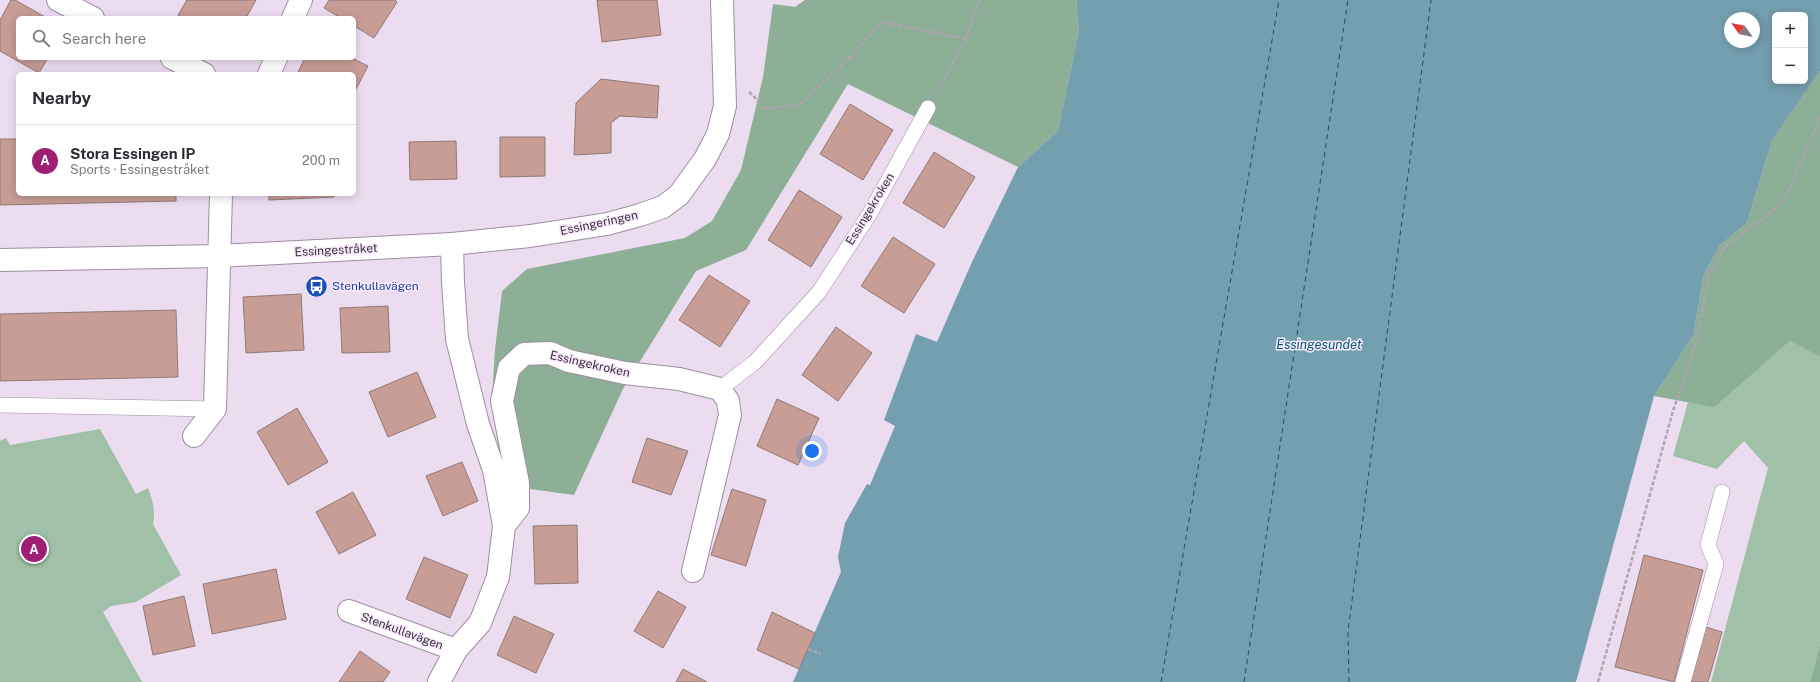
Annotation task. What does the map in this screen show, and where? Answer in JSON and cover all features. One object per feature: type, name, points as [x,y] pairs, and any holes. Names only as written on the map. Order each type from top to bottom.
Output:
[{"type":"street","points":[[58,0],[89,16]]},
{"type":"street","points":[[294,16],[301,0]]},
{"type":"street","name":"Essingeringen","points":[[452,244],[530,236],[607,224],[662,207],[679,195],[705,159],[718,134],[725,106],[722,0]]},
{"type":"street","points":[[176,60],[200,72]]},
{"type":"street","points":[[270,72],[275,60]]},
{"type":"street","points":[[194,436],[215,408],[221,196]]},
{"type":"street","name":"Essingestråket","points":[[0,260],[219,256],[452,244]]},
{"type":"street","name":"Stenkullavägen","points":[[439,682],[456,650],[480,623],[498,577],[504,526],[494,470],[478,424],[457,339],[452,244]]},
{"type":"street","name":"Essingekroken","points":[[504,526],[518,508],[518,483],[502,402],[509,368],[524,354],[550,353],[569,361],[625,373],[679,379],[720,389]]},
{"type":"street","points":[[693,570],[730,415],[728,401],[720,389]]},
{"type":"street","name":"Stenkullavägen","points":[[349,611],[456,650]]},
{"type":"lane","name":"Essingekroken","points":[[720,389],[755,362],[819,292],[869,215],[928,108]]},
{"type":"lane","points":[[0,405],[215,408]]},
{"type":"lane","points":[[1683,682],[1716,564],[1708,545],[1722,492]]},
{"type":"path","points":[[928,108],[966,39],[980,0]]},
{"type":"path","points":[[763,109],[801,104],[882,22],[966,39]]},
{"type":"path","points":[[1598,682],[1673,411],[1697,340],[1710,276],[1725,247],[1784,202],[1820,118]]},
{"type":"path","points":[[808,649],[821,654]]},
{"type":"green space","points":[[805,0],[1076,0],[1079,31],[1058,131],[1018,167],[848,84],[746,250],[696,271],[623,389],[574,495],[508,486],[492,398],[495,350],[502,291],[527,269],[685,238],[712,221],[741,170],[763,77],[773,4],[795,7]]},
{"type":"green space","points":[[1820,71],[1820,357],[1790,341],[1714,407],[1654,396],[1693,336],[1704,274],[1720,245],[1747,223],[1772,141]]},
{"type":"green space","points":[[1790,341],[1820,357],[1820,644],[1810,682],[1711,682],[1768,468],[1744,441],[1717,469],[1673,456],[1688,402],[1714,406]]},
{"type":"green space","points":[[100,429],[136,494],[148,488],[154,510],[153,524],[181,575],[136,602],[111,606],[103,612],[142,682],[0,682],[0,441],[6,438],[10,445]]},
{"type":"green space","points":[[1820,644],[1820,682],[1810,682]]},
{"type":"water","name":"Essingesundet","points":[[1076,0],[1820,0],[1820,71],[1772,141],[1747,223],[1720,245],[1704,274],[1693,336],[1654,396],[1576,682],[793,682],[841,572],[838,557],[845,523],[867,484],[870,485],[895,426],[884,420],[916,334],[937,342],[972,262],[1018,167],[1058,131],[1079,31]]},
{"type":"building","points":[[11,0],[15,0],[43,16],[16,16],[16,60],[47,60],[40,72],[37,72],[0,51],[0,20]]},
{"type":"building","points":[[187,0],[256,0],[247,16],[178,15]]},
{"type":"building","points":[[329,0],[395,0],[397,2],[374,38],[356,27],[356,16],[338,16],[324,8]]},
{"type":"building","points":[[597,0],[657,0],[661,35],[602,42]]},
{"type":"building","points":[[304,60],[356,60],[368,66],[356,89],[356,72],[298,72]]},
{"type":"building","points":[[601,79],[659,86],[657,118],[620,116],[611,123],[611,153],[574,155],[576,103]]},
{"type":"building","points":[[850,104],[893,130],[863,180],[820,154]]},
{"type":"building","points":[[500,137],[545,137],[545,176],[500,177]]},
{"type":"building","points":[[0,139],[16,139],[16,196],[176,196],[176,201],[0,205]]},
{"type":"building","points":[[456,141],[457,179],[410,180],[409,142]]},
{"type":"building","points":[[934,152],[975,177],[944,228],[903,203]]},
{"type":"building","points":[[799,190],[842,217],[811,267],[768,240]]},
{"type":"building","points":[[269,196],[334,196],[334,197],[269,200]]},
{"type":"building","points":[[893,237],[935,264],[904,313],[861,286]]},
{"type":"building","points":[[709,275],[750,301],[720,347],[679,320]]},
{"type":"building","points":[[301,294],[304,350],[246,353],[243,297]]},
{"type":"building","points":[[388,306],[390,352],[342,353],[340,308]]},
{"type":"building","points":[[176,310],[178,377],[0,381],[0,314]]},
{"type":"building","points":[[836,327],[872,353],[838,401],[802,375]]},
{"type":"building","points":[[417,372],[436,417],[388,437],[369,392]]},
{"type":"building","points":[[777,399],[819,418],[798,465],[757,446]]},
{"type":"building","points":[[297,408],[328,462],[288,485],[257,432]]},
{"type":"building","points":[[647,438],[688,451],[671,495],[632,482]]},
{"type":"building","points":[[462,462],[478,501],[443,516],[426,476]]},
{"type":"building","points":[[732,489],[766,500],[746,566],[711,555]]},
{"type":"building","points":[[353,492],[376,535],[339,554],[316,512]]},
{"type":"building","points":[[577,525],[578,583],[535,584],[533,526]]},
{"type":"building","points":[[1644,555],[1703,570],[1674,682],[1615,667]]},
{"type":"building","points":[[424,557],[468,575],[450,618],[406,599]]},
{"type":"building","points":[[276,569],[286,619],[212,634],[203,584]]},
{"type":"building","points":[[658,591],[686,607],[663,648],[634,631]]},
{"type":"building","points":[[184,596],[195,646],[153,655],[143,606]]},
{"type":"building","points":[[772,612],[815,633],[799,669],[757,650]]},
{"type":"building","points":[[514,616],[554,634],[536,673],[497,655]]},
{"type":"building","points":[[1706,627],[1722,632],[1708,682],[1691,682]]},
{"type":"building","points":[[360,651],[390,672],[383,682],[339,682]]},
{"type":"building","points":[[683,669],[707,682],[676,682]]},
{"type":"ferry route","points":[[1161,682],[1279,0]]},
{"type":"ferry route","points":[[1244,682],[1348,0]]},
{"type":"ferry route","points":[[1349,682],[1348,631],[1431,0]]},
{"type":"place","name":"Stenkullavägen","points":[[317,286]]},
{"type":"place","name":"Stora Essingen IP","points":[[34,549]]}]
